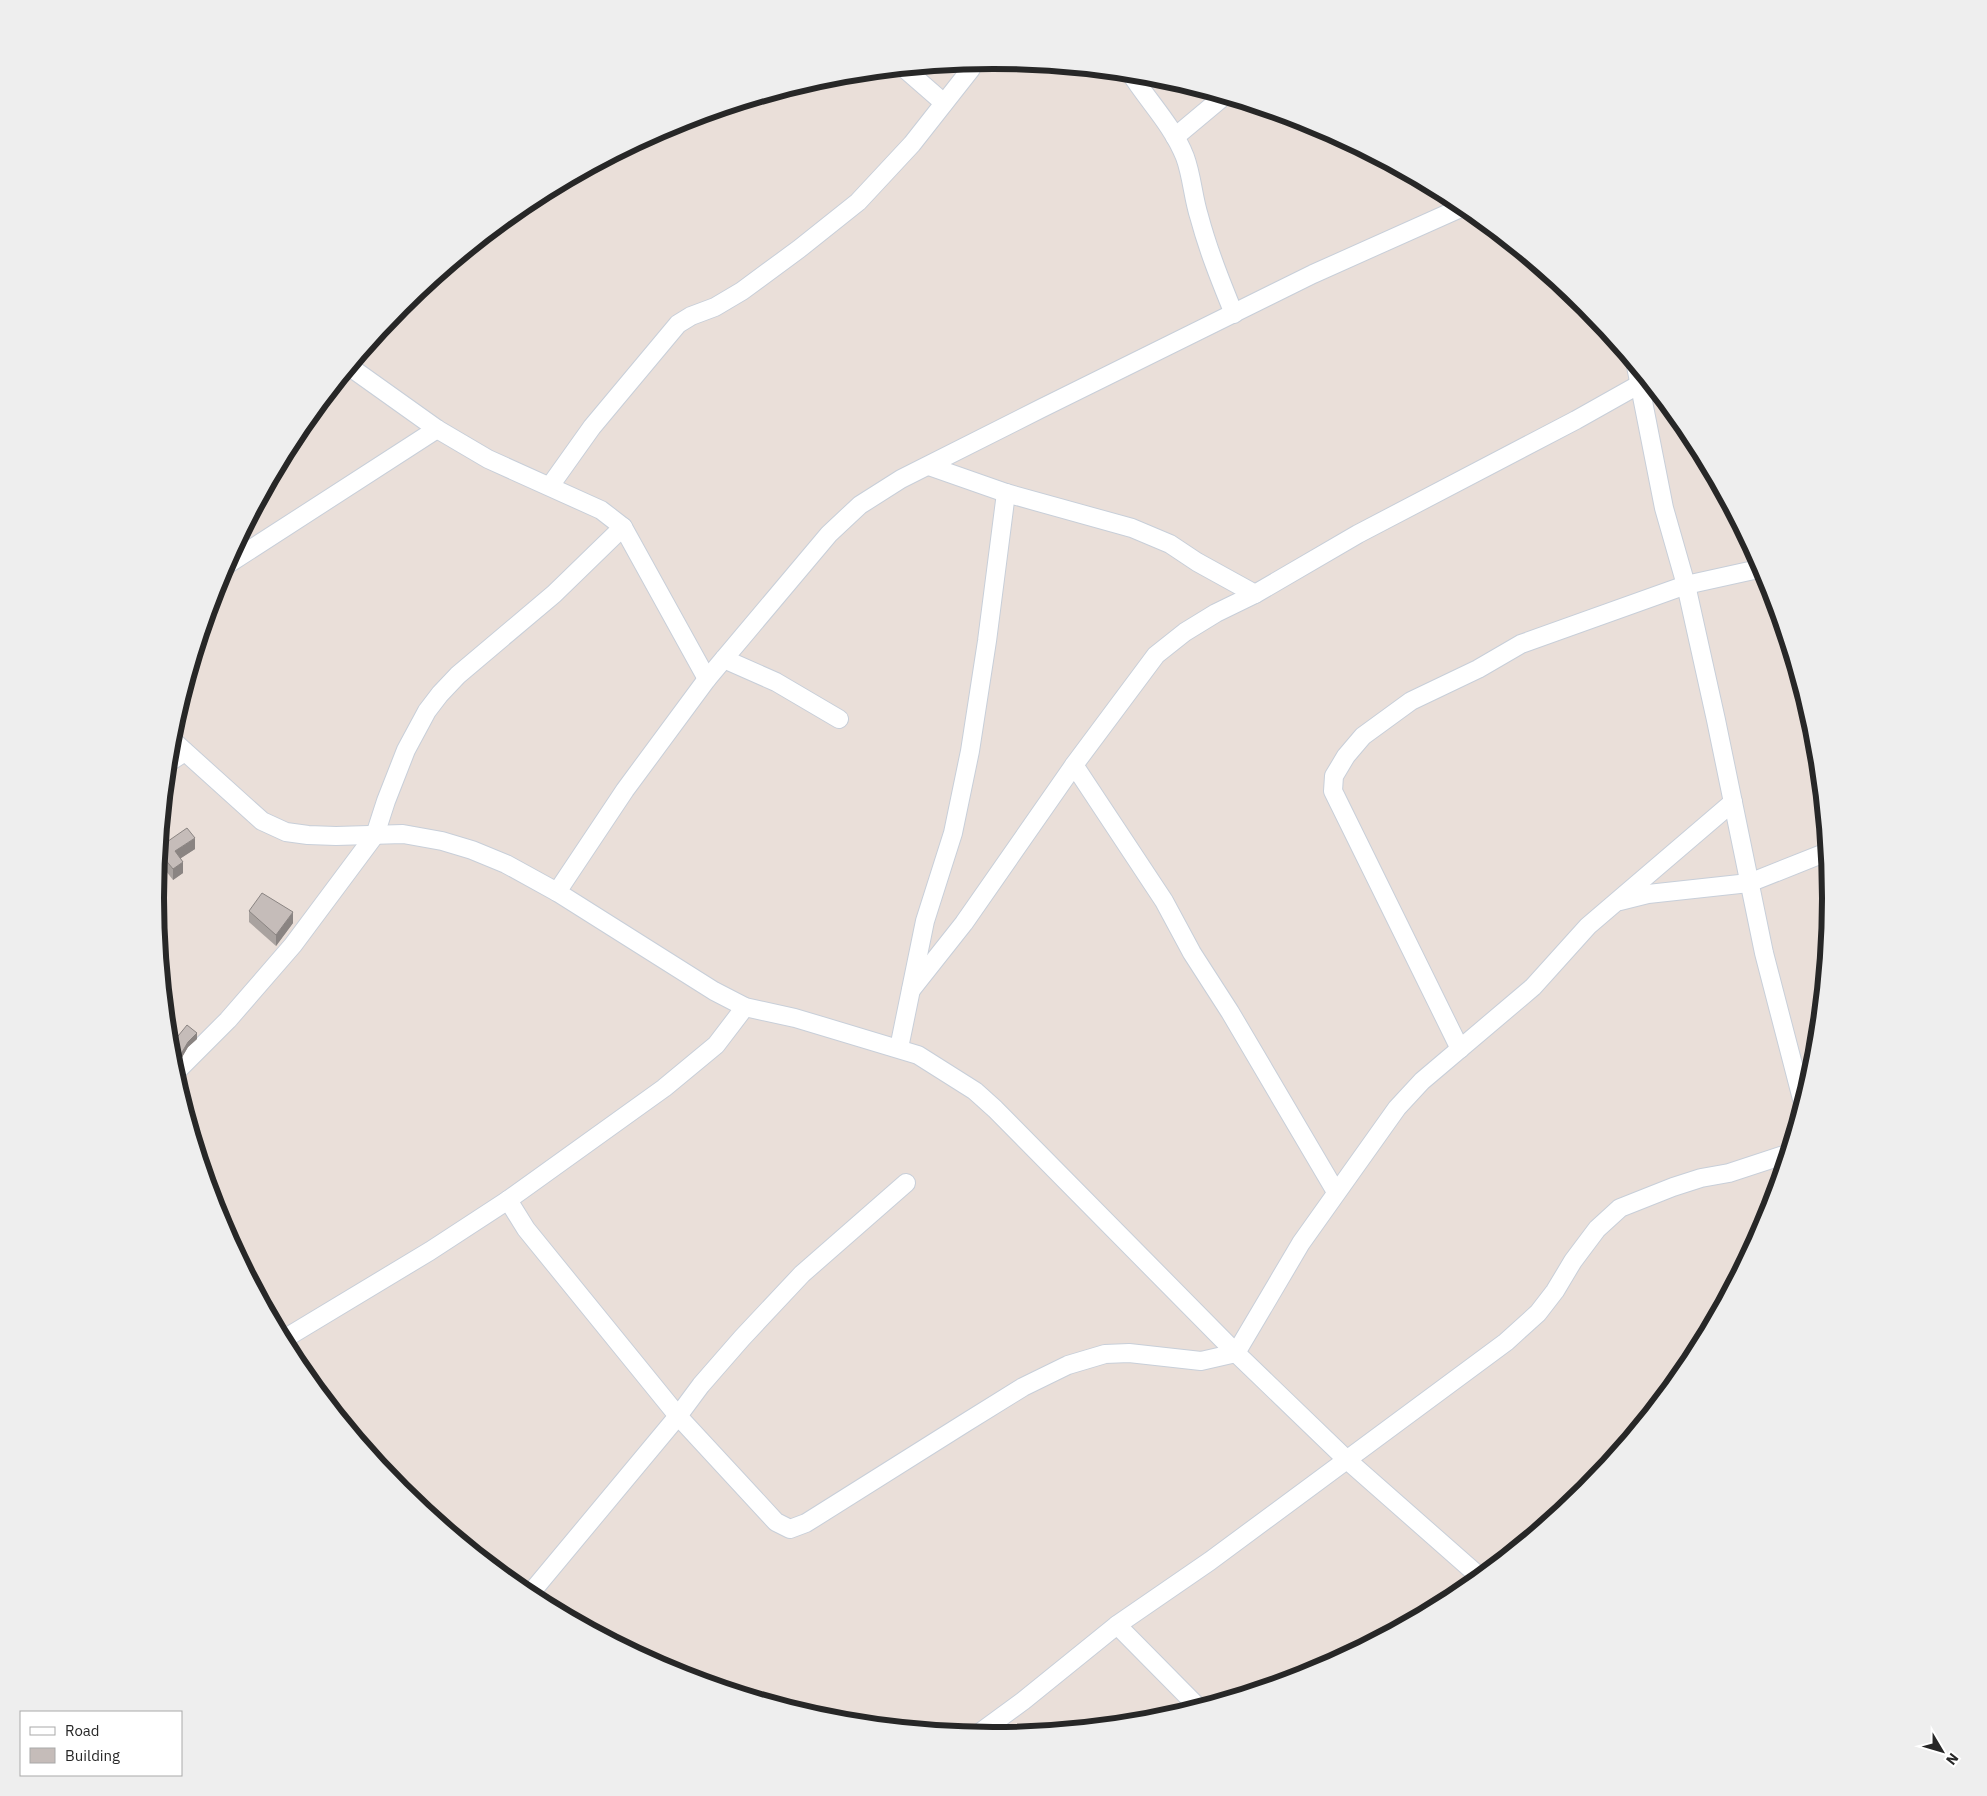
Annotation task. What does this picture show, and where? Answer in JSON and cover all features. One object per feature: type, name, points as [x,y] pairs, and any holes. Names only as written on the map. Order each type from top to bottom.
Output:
[{"type":"street","points":[[550,486],[592,427],[678,324],[691,316],[715,307],[742,291],[799,250],[858,202],[912,144],[969,70]]},
{"type":"street","points":[[910,74],[944,103]]},
{"type":"street","points":[[1136,82],[1175,137],[1184,156],[1192,180],[1198,214],[1234,314]]},
{"type":"street","points":[[1175,137],[1219,100]]},
{"type":"street","points":[[557,892],[625,790],[707,679],[822,541],[860,505],[881,490],[1313,274],[1456,210]]},
{"type":"street","points":[[354,370],[437,429],[488,459],[601,510],[623,527],[707,679]]},
{"type":"street","points":[[1639,378],[1664,508],[1686,585],[1764,953],[1800,1090]]},
{"type":"street","points":[[911,990],[964,923],[1074,765],[1156,655],[1185,632],[1216,613],[1255,594],[1358,534],[1576,420],[1640,384]]},
{"type":"street","points":[[238,558],[437,429]]},
{"type":"street","points":[[929,466],[1006,493],[1132,528],[1170,544],[1255,594]]},
{"type":"street","points":[[898,1048],[925,922],[953,833],[970,751],[988,641],[1006,493]]},
{"type":"street","points":[[182,1066],[228,1020],[293,945],[374,835],[406,750],[427,711],[440,694],[458,675],[554,594],[623,527]]},
{"type":"street","points":[[1460,1049],[1332,791],[1334,776],[1346,756],[1364,736],[1412,701],[1478,669],[1521,644],[1686,585],[1755,570]]},
{"type":"street","points":[[724,659],[776,682],[839,719]]},
{"type":"street","points":[[178,745],[262,821],[286,832],[336,836],[404,834],[442,841],[472,850],[506,864],[557,892],[714,991],[745,1007],[796,1018],[898,1048],[918,1055],[936,1065],[975,1090],[1236,1354],[1346,1459],[1475,1572]]},
{"type":"street","points":[[176,757],[185,752]]},
{"type":"street","points":[[1074,765],[1164,902],[1192,953],[1230,1012],[1336,1192]]},
{"type":"street","points":[[508,1200],[526,1229],[678,1416],[776,1522],[790,1529],[806,1523],[1023,1387],[1068,1365],[1105,1354],[1129,1354],[1201,1361],[1236,1354],[1301,1243],[1397,1108],[1422,1081],[1533,987],[1588,926],[1733,802]]},
{"type":"street","points":[[1617,902],[1648,894],[1749,883],[1821,854]]},
{"type":"street","points":[[289,1336],[430,1251],[508,1200],[664,1088],[716,1045],[745,1007]]},
{"type":"street","points":[[988,1727],[1023,1701],[1117,1625],[1210,1561],[1346,1459],[1433,1398],[1506,1342],[1538,1313],[1597,1229],[1620,1208],[1673,1187],[1701,1178],[1729,1173],[1782,1156]]},
{"type":"street","points":[[535,1588],[678,1416],[701,1384],[802,1274],[906,1183]]},
{"type":"street","points":[[1117,1625],[1193,1702]]},
{"type":"building","points":[[187,828],[195,838],[175,851],[183,862],[173,869],[165,860],[166,842]]},
{"type":"building","points":[[262,893],[293,912],[276,935],[249,911]]},
{"type":"building","points":[[187,1025],[197,1033],[188,1042],[181,1054],[179,1052],[176,1038]]}]
